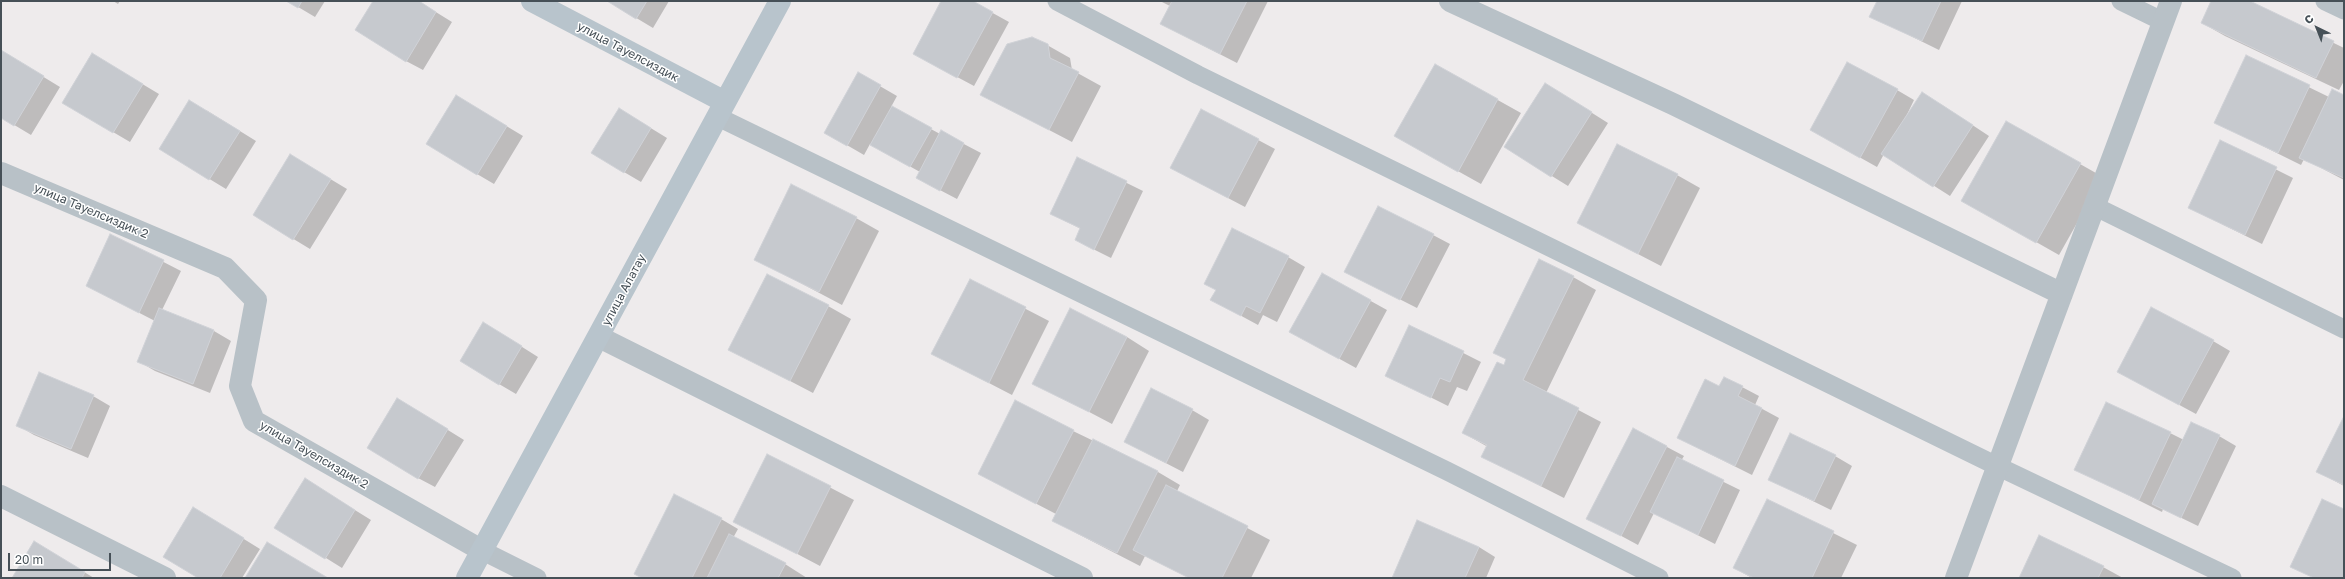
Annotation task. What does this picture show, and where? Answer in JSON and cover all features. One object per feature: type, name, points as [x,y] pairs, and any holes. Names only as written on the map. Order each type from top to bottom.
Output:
[{"type":"street","name":"улица Тауелсиздик","points":[[532,1],[721,110]]},
{"type":"street","name":"улица Алатау","points":[[467,578],[780,1]]},
{"type":"street","points":[[1450,1],[1673,104],[2062,294]]},
{"type":"street","points":[[1956,578],[2162,21],[2171,1]]},
{"type":"street","name":"улица Тауелсиздик 2","points":[[1,173],[225,268],[256,300],[240,386],[254,421],[483,551]]},
{"type":"street","points":[[599,337],[1082,578]]},
{"type":"street","points":[[1,496],[165,578]]},
{"type":"lane","points":[[1058,1],[1198,75],[1997,466],[2232,578]]},
{"type":"lane","points":[[2122,1],[2162,21]]},
{"type":"lane","points":[[2325,1],[2344,10]]},
{"type":"lane","points":[[721,110],[1659,578]]},
{"type":"lane","points":[[2094,206],[2344,328]]},
{"type":"lane","points":[[483,551],[537,578]]},
{"type":"building","points":[[286,1],[302,1],[298,8]]},
{"type":"building","points":[[373,1],[419,1],[436,12],[406,62],[355,30]]},
{"type":"building","points":[[607,1],[647,1],[636,19]]},
{"type":"building","points":[[941,1],[973,1],[993,12],[957,78],[913,54]]},
{"type":"building","points":[[1172,1],[1247,1],[1220,54],[1160,24]]},
{"type":"building","points":[[1877,1],[1941,1],[1922,41],[1869,17]]},
{"type":"building","points":[[2211,1],[2250,1],[2334,41],[2316,78],[2201,23]]},
{"type":"building","points":[[1032,37],[1048,44],[1050,58],[1079,72],[1049,130],[980,95],[1007,44]]},
{"type":"building","points":[[1,50],[44,76],[14,126],[1,118]]},
{"type":"building","points":[[92,53],[143,84],[113,133],[62,103]]},
{"type":"building","points":[[2246,55],[2310,85],[2278,153],[2214,123]]},
{"type":"building","points":[[1847,62],[1898,89],[1860,158],[1810,130]]},
{"type":"building","points":[[1435,64],[1498,99],[1458,172],[1394,136]]},
{"type":"building","points":[[858,72],[881,85],[847,146],[824,133]]},
{"type":"building","points":[[1545,83],[1592,112],[1551,177],[1504,147]]},
{"type":"building","points":[[2332,89],[2344,95],[2344,178],[2299,158]]},
{"type":"building","points":[[1922,92],[1973,125],[1933,187],[1881,154]]},
{"type":"building","points":[[456,95],[507,126],[477,175],[426,144]]},
{"type":"building","points":[[189,100],[240,131],[209,180],[159,149]]},
{"type":"building","points":[[892,106],[932,128],[910,167],[870,145]]},
{"type":"building","points":[[619,108],[651,128],[624,173],[591,153]]},
{"type":"building","points":[[1201,109],[1259,139],[1228,198],[1170,168]]},
{"type":"building","points":[[2006,121],[2081,163],[2036,243],[1961,201]]},
{"type":"building","points":[[941,130],[964,143],[940,191],[916,178]]},
{"type":"building","points":[[2220,140],[2277,167],[2245,235],[2188,208]]},
{"type":"building","points":[[1617,144],[1678,174],[1638,254],[1577,223]]},
{"type":"building","points":[[290,154],[331,179],[293,240],[253,215]]},
{"type":"building","points":[[1077,157],[1127,181],[1094,250],[1075,240],[1080,228],[1050,214]]},
{"type":"building","points":[[791,184],[857,217],[819,292],[754,260]]},
{"type":"building","points":[[1378,206],[1434,234],[1400,300],[1344,272]]},
{"type":"building","points":[[1232,228],[1289,256],[1260,313],[1246,306],[1241,316],[1210,300],[1216,290],[1204,284]]},
{"type":"building","points":[[110,234],[164,260],[139,313],[86,286]]},
{"type":"building","points":[[1539,259],[1574,276],[1523,380],[1579,408],[1541,486],[1481,457],[1487,445],[1462,433],[1497,362],[1504,365],[1506,359],[1493,353]]},
{"type":"building","points":[[1322,273],[1371,300],[1339,359],[1289,332]]},
{"type":"building","points":[[767,274],[829,305],[790,381],[728,350]]},
{"type":"building","points":[[970,279],[1026,307],[989,383],[931,354]]},
{"type":"building","points":[[2151,307],[2214,340],[2179,405],[2117,372]]},
{"type":"building","points":[[159,308],[214,330],[193,384],[137,362]]},
{"type":"building","points":[[1070,308],[1127,337],[1089,412],[1032,384]]},
{"type":"building","points":[[483,322],[522,346],[499,385],[460,361]]},
{"type":"building","points":[[1409,325],[1464,351],[1450,382],[1440,378],[1431,398],[1385,376]]},
{"type":"building","points":[[39,372],[94,395],[71,449],[16,426]]},
{"type":"building","points":[[1724,377],[1743,386],[1738,396],[1762,408],[1735,466],[1677,438],[1705,379],[1719,386]]},
{"type":"building","points":[[1151,388],[1193,409],[1166,463],[1124,442]]},
{"type":"building","points":[[397,398],[448,429],[418,479],[367,448]]},
{"type":"building","points":[[1015,400],[1074,430],[1036,504],[978,474]]},
{"type":"building","points":[[2106,402],[2171,432],[2139,500],[2074,470]]},
{"type":"building","points":[[2344,416],[2344,485],[2316,472]]},
{"type":"building","points":[[2191,422],[2220,435],[2181,518],[2152,504]]},
{"type":"building","points":[[1633,428],[1667,446],[1621,536],[1586,519]]},
{"type":"building","points":[[1790,433],[1836,455],[1814,501],[1768,480]]},
{"type":"building","points":[[1093,439],[1158,471],[1117,553],[1052,521]]},
{"type":"building","points":[[767,454],[831,486],[797,554],[733,522]]},
{"type":"building","points":[[1677,457],[1724,480],[1698,535],[1650,512]]},
{"type":"building","points":[[305,478],[355,510],[325,559],[274,528]]},
{"type":"building","points":[[1166,485],[1248,526],[1222,578],[1189,578],[1133,550]]},
{"type":"building","points":[[674,494],[722,518],[692,578],[642,578],[634,574]]},
{"type":"building","points":[[1767,499],[1834,531],[1812,578],[1754,578],[1733,568]]},
{"type":"building","points":[[2322,499],[2344,509],[2344,578],[2314,578],[2290,567]]},
{"type":"building","points":[[193,507],[244,538],[220,578],[198,578],[163,557]]},
{"type":"building","points":[[1417,520],[1479,547],[1465,578],[1392,578]]},
{"type":"building","points":[[729,534],[786,563],[778,578],[707,578]]},
{"type":"building","points":[[2039,535],[2104,566],[2098,578],[2019,578]]},
{"type":"building","points":[[34,541],[85,572],[82,578],[12,578]]},
{"type":"building","points":[[267,542],[328,578],[245,578]]}]
